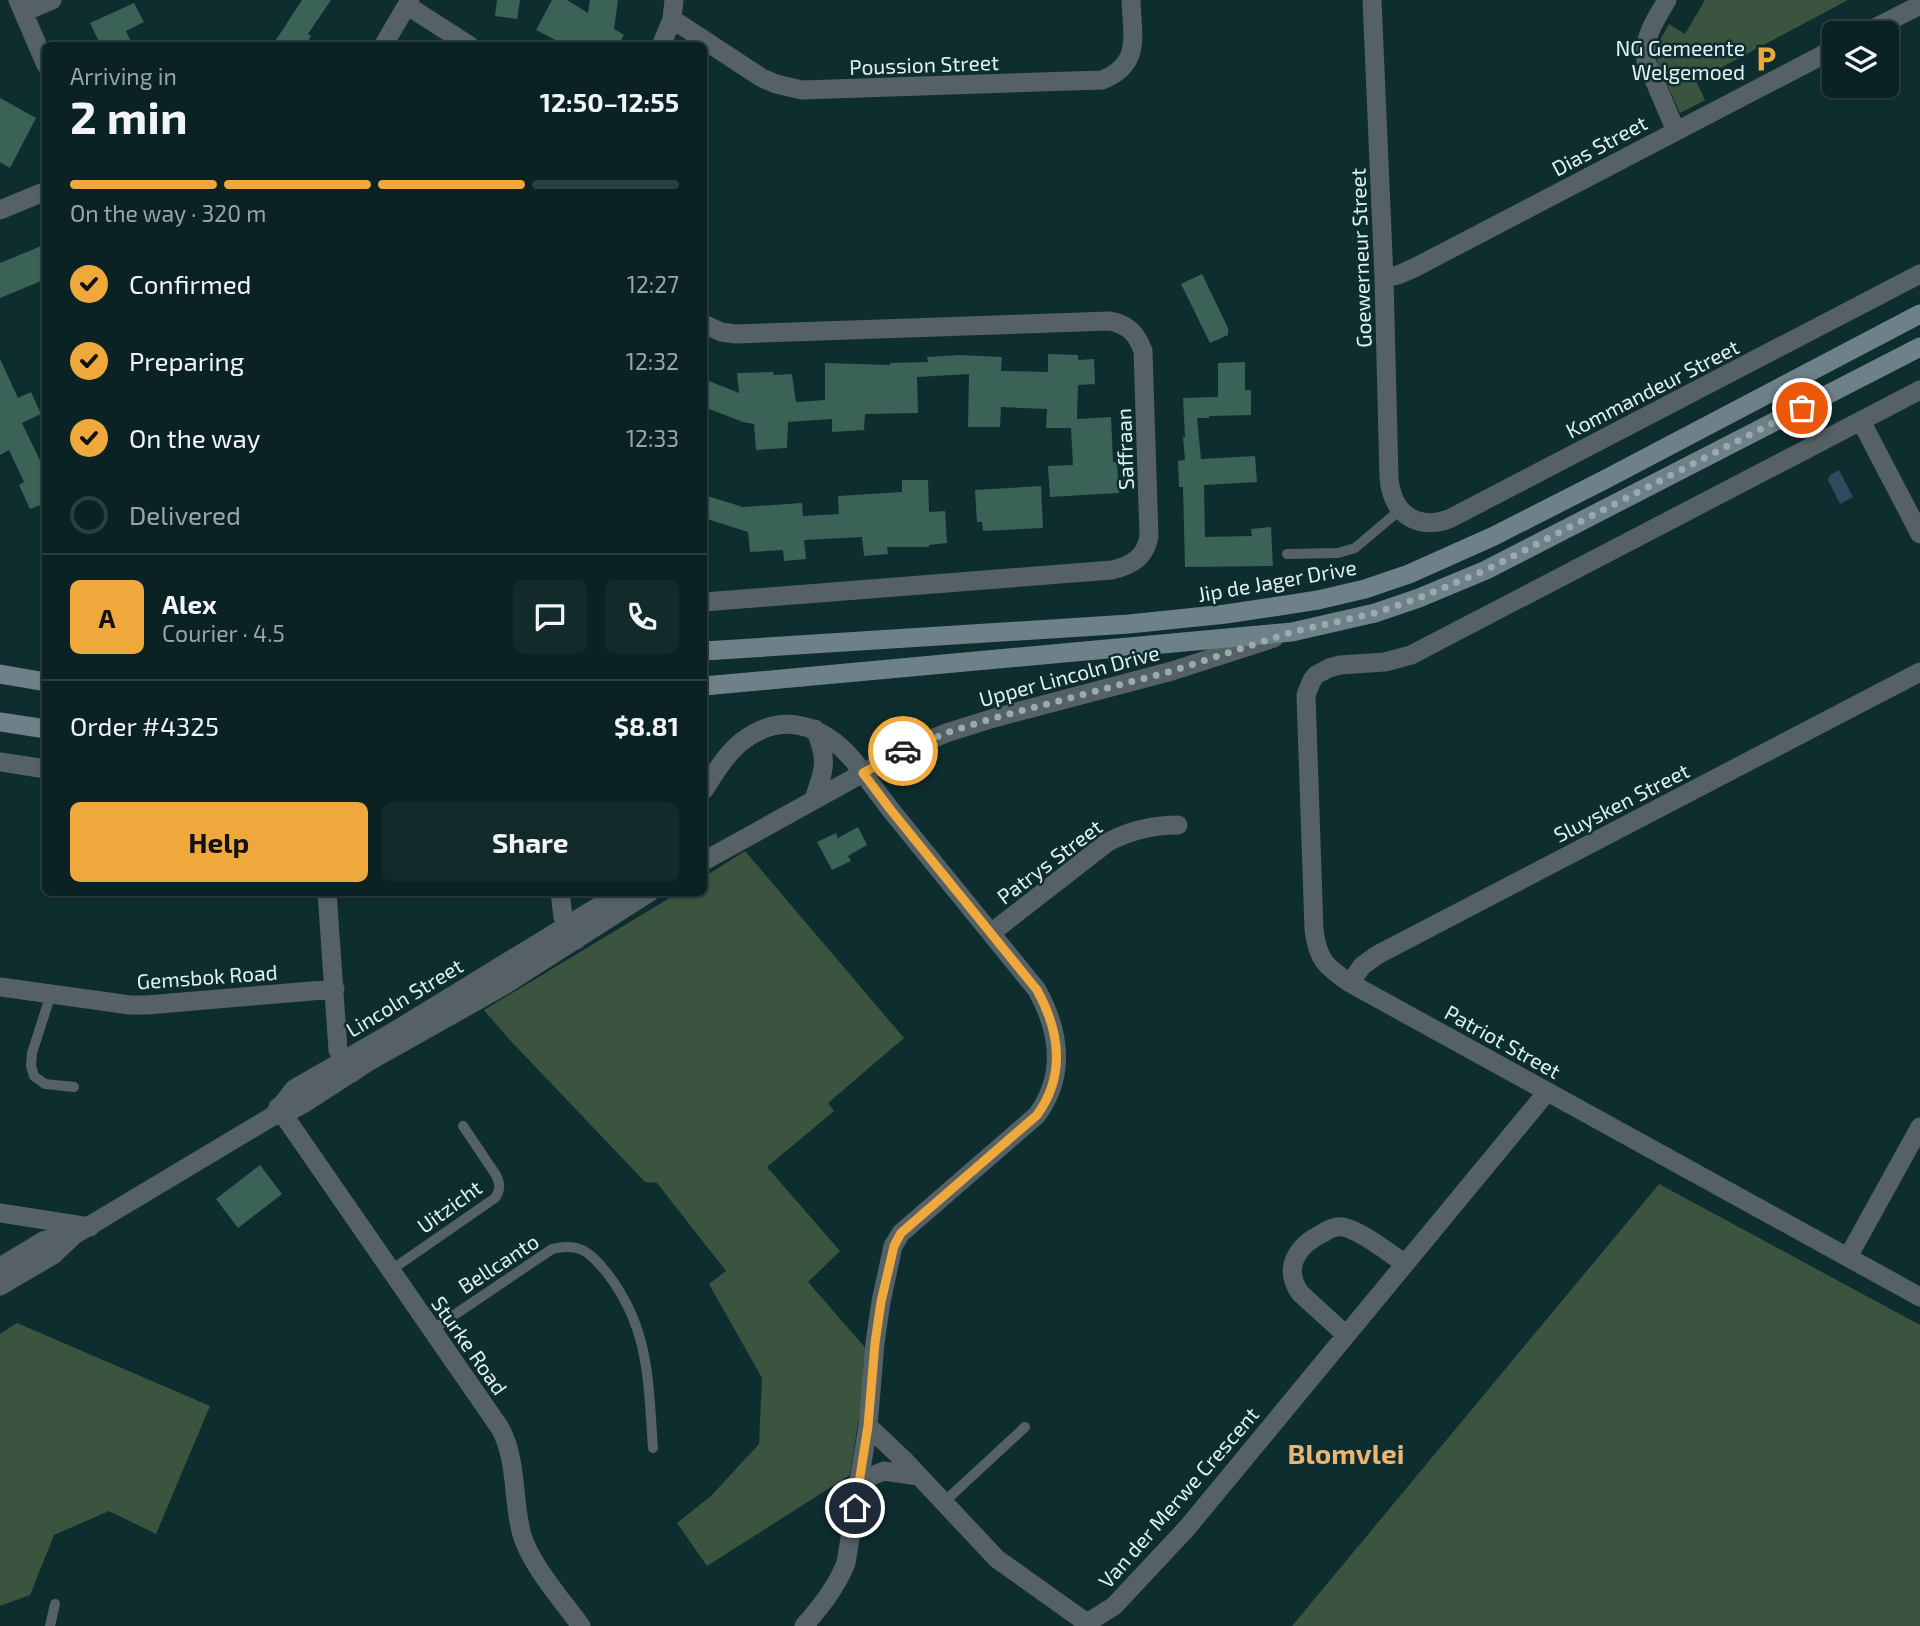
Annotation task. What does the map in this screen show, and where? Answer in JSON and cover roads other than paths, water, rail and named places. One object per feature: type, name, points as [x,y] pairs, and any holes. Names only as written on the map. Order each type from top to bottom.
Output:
[{"type":"main road","name":"Jip de Jager Drive","points":[[707,651],[1129,624],[1238,612],[1318,600],[1365,589],[1409,574],[1494,536],[1920,314]]},
{"type":"main road","points":[[707,686],[1292,632],[1375,613],[1486,570],[1920,347]]},
{"type":"main road","points":[[0,674],[42,681]]},
{"type":"main road","points":[[0,722],[42,728]]},
{"type":"street","points":[[42,56],[21,6],[52,0]]},
{"type":"street","name":"Poussion Street","points":[[673,10],[762,78],[802,90],[1102,80],[1125,67],[1130,55],[1131,0]]},
{"type":"street","name":"Goewerneur Street","points":[[1373,0],[1389,478],[1392,496],[1401,511]]},
{"type":"street","points":[[1667,0],[1651,28],[1644,48],[1646,61],[1676,131]]},
{"type":"street","points":[[385,42],[409,3],[464,42]]},
{"type":"street","points":[[1889,21],[1920,5]]},
{"type":"street","points":[[662,42],[673,10]]},
{"type":"street","name":"Dias Street","points":[[1384,278],[1414,268],[1822,55]]},
{"type":"street","points":[[0,209],[42,193]]},
{"type":"street","name":"Kommandeur Street","points":[[1401,511],[1419,522],[1449,519],[1920,274]]},
{"type":"street","name":"Saffraan","points":[[707,325],[721,332],[736,334],[1119,322],[1135,333],[1143,351],[1149,536],[1148,545],[1136,561],[1124,568],[1112,570],[707,602]]},
{"type":"street","points":[[1920,390],[1861,421],[1920,534]]},
{"type":"street","name":"Patriot Street","points":[[1861,421],[1411,655],[1385,662],[1340,665],[1316,675],[1306,695],[1315,940],[1324,964],[1350,983],[1920,1297]]},
{"type":"street","name":"Upper Lincoln Drive","points":[[707,858],[901,752],[946,733],[1172,671],[1292,632]]},
{"type":"street","name":"Sluysken Street","points":[[1350,983],[1362,965],[1377,955],[1920,672]]},
{"type":"street","points":[[707,786],[731,752],[763,730],[784,725],[804,726],[826,735],[853,759],[890,809],[1037,990],[1051,1018],[1057,1049],[1054,1080],[1044,1105],[1029,1124],[901,1233],[894,1246],[881,1302],[868,1426],[846,1563],[830,1595],[804,1626]]},
{"type":"street","points":[[814,799],[824,762],[815,729]]},
{"type":"street","points":[[0,762],[42,768]]},
{"type":"street","name":"Patrys Street","points":[[991,933],[1120,835],[1145,827],[1178,825]]},
{"type":"street","points":[[327,896],[338,1050],[348,1066]]},
{"type":"street","points":[[560,896],[563,917],[572,933]]},
{"type":"street","points":[[572,933],[617,896]]},
{"type":"street","points":[[572,933],[642,896]]},
{"type":"street","name":"Lincoln Street","points":[[0,1286],[53,1255],[82,1231],[278,1113],[294,1089],[425,1029],[503,986],[572,933]]},
{"type":"street","name":"Gemsbok Road","points":[[0,987],[130,1005],[335,989]]},
{"type":"street","name":"Van der Merwe Crescent","points":[[868,1426],[997,1559],[1086,1624],[1114,1606],[1187,1528],[1547,1091]]},
{"type":"street","name":"Sturke Road","points":[[278,1113],[505,1437],[525,1544],[532,1558],[581,1626]]},
{"type":"street","points":[[1848,1257],[1920,1127]]},
{"type":"street","points":[[0,1213],[82,1231]]},
{"type":"street","points":[[1346,1335],[1294,1285],[1293,1261],[1300,1249],[1312,1238],[1332,1228],[1342,1227],[1354,1231],[1404,1263]]},
{"type":"street","name":"Lincoln Street","points":[[0,1268],[45,1240],[82,1231]]},
{"type":"street","points":[[859,1481],[884,1471],[918,1476]]},
{"type":"lane","points":[[1287,554],[1338,553],[1355,548],[1401,511]]},
{"type":"lane","points":[[51,994],[32,1053],[31,1066],[34,1076],[45,1084],[74,1087]]},
{"type":"lane","name":"Uitzicht","points":[[390,1270],[495,1198],[500,1191],[496,1175],[463,1126]]},
{"type":"lane","name":"Bellcanto","points":[[432,1330],[552,1249],[570,1247],[587,1252],[622,1295],[641,1338],[647,1367],[653,1448]]},
{"type":"lane","points":[[943,1503],[1024,1427]]},
{"type":"lane","points":[[50,1626],[55,1604]]},
{"type":"water","points":[[1839,470],[1853,497],[1840,504],[1828,480],[1830,475]]},
{"type":"place","name":"NG Gemeente Welgemoed","points":[[1766,59]]},
{"type":"district","name":"Blomvlei","points":[[1346,1453]]}]
